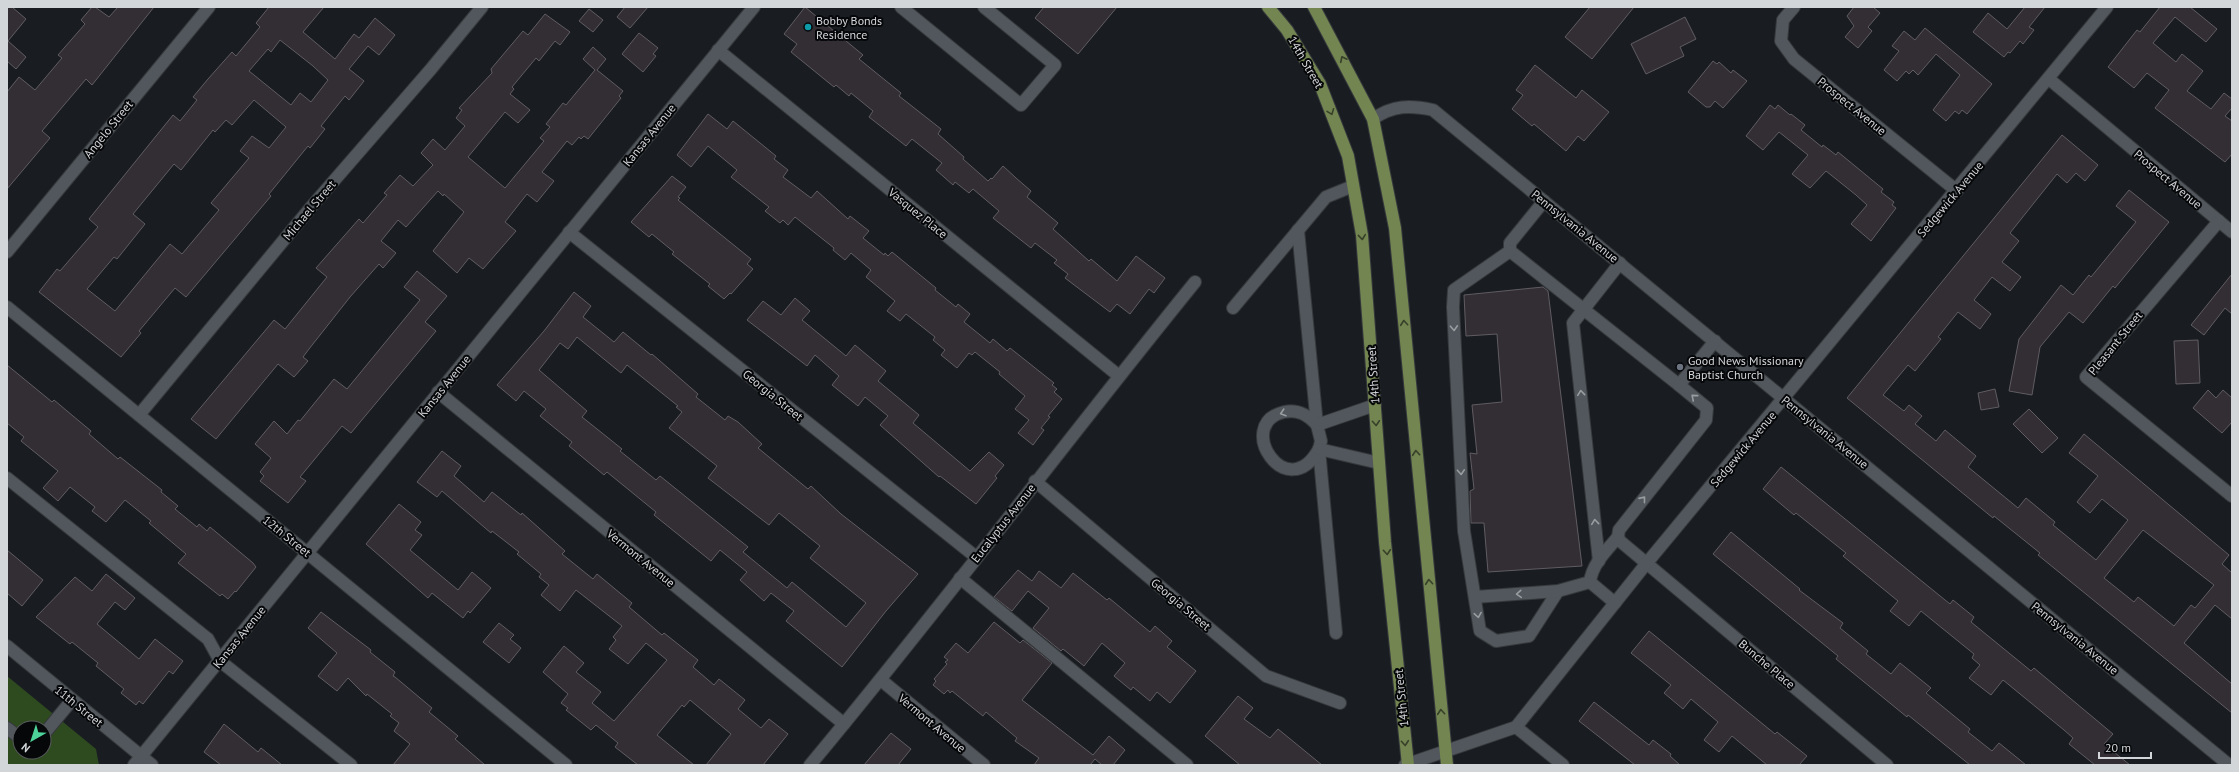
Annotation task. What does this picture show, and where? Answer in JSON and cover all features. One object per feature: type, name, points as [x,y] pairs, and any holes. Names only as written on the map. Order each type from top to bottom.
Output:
[{"type":"main road","name":"14th Street","points":[[1268,7],[1287,30],[1320,84],[1348,156],[1362,235],[1379,463],[1407,765]]},
{"type":"main road","points":[[1314,7],[1373,119],[1395,228],[1444,750],[1447,765]]},
{"type":"street","name":"Angelo Street","points":[[7,252],[209,7]]},
{"type":"street","name":"Michael Street","points":[[139,415],[312,206],[431,69],[482,7]]},
{"type":"street","name":"Kansas Avenue","points":[[138,761],[754,7]]},
{"type":"street","points":[[901,7],[1021,105],[1055,65],[984,7]]},
{"type":"street","name":"Prospect Avenue","points":[[1794,7],[1783,20],[1781,41],[1794,59],[1957,191]]},
{"type":"street","name":"Sedgewick Avenue","points":[[1516,727],[1646,564],[1957,191],[2107,7]]},
{"type":"street","name":"Vasquez Place","points":[[718,50],[1119,376]]},
{"type":"street","name":"Prospect Avenue","points":[[2049,79],[2232,232]]},
{"type":"street","name":"Pennsylvania Avenue","points":[[1373,119],[1384,111],[1412,106],[1433,110],[2229,765]]},
{"type":"street","points":[[1233,308],[1326,197],[1353,186]]},
{"type":"street","points":[[1510,251],[1510,243],[1544,201]]},
{"type":"street","name":"Pleasant Street","points":[[2219,221],[2086,377],[2232,496]]},
{"type":"street","points":[[1298,230],[1317,425],[1321,441],[1319,449],[1336,633]]},
{"type":"street","name":"Georgia Street","points":[[569,232],[976,558]]},
{"type":"street","points":[[1510,251],[1454,290],[1453,315],[1464,531],[1480,631],[1496,641],[1529,636],[1558,591]]},
{"type":"street","points":[[1510,251],[1707,408],[1706,420],[1618,533],[1591,574],[1590,582]]},
{"type":"street","points":[[1599,561],[1573,324],[1582,309],[1620,263]]},
{"type":"street","name":"Eucalyptus Avenue","points":[[810,765],[881,680],[1036,481],[1195,282]]},
{"type":"street","name":"12th Street","points":[[7,307],[566,765]]},
{"type":"street","points":[[1679,385],[1714,341]]},
{"type":"street","name":"Vermont Avenue","points":[[438,392],[844,724]]},
{"type":"street","points":[[1317,425],[1375,405]]},
{"type":"street","points":[[1317,425],[1302,413],[1292,411],[1283,412],[1274,417],[1268,424],[1264,433],[1263,443],[1266,452],[1272,460],[1279,466],[1289,468],[1298,468],[1307,464],[1319,449]]},
{"type":"street","points":[[1319,449],[1379,463]]},
{"type":"street","points":[[7,478],[208,639],[220,661],[351,765]]},
{"type":"street","name":"Georgia Street","points":[[1036,481],[1266,676],[1340,703]]},
{"type":"street","name":"Bunche Place","points":[[1618,533],[1620,542],[1887,765]]},
{"type":"street","points":[[960,578],[1187,765]]},
{"type":"street","points":[[1474,597],[1558,591],[1590,582]]},
{"type":"street","points":[[1590,582],[1615,603]]},
{"type":"street","name":"11th Street","points":[[7,646],[72,700],[138,761],[152,765]]},
{"type":"street","name":"Vermont Avenue","points":[[881,680],[984,765]]},
{"type":"street","points":[[52,724],[72,700]]},
{"type":"street","points":[[1407,765],[1444,750],[1516,727],[1563,765]]},
{"type":"green space","points":[[7,676],[96,749],[99,765],[7,765]]},
{"type":"building","points":[[7,7],[12,7],[26,19],[8,41],[26,57],[16,69],[7,61]]},
{"type":"building","points":[[92,7],[95,7],[109,17],[118,7],[154,7],[92,85],[86,79],[42,131],[50,138],[7,189],[7,92],[19,77],[35,90],[62,58],[58,55],[85,24],[81,20]]},
{"type":"building","points":[[269,7],[324,7],[303,32],[335,59],[354,34],[359,38],[375,18],[395,35],[379,55],[368,46],[349,69],[364,81],[349,100],[345,96],[321,126],[325,129],[310,148],[308,146],[269,194],[271,196],[186,297],[175,288],[139,331],[141,333],[121,357],[39,292],[57,269],[60,271],[98,227],[89,219],[173,115],[180,121],[197,100],[193,97],[208,79],[232,52],[236,56],[260,27],[256,23]],"holes":[[[280,40],[328,80],[311,102],[300,93],[291,105],[249,71],[268,49],[271,52]],[[254,100],[286,127],[269,148],[252,136],[240,151],[249,158],[211,203],[219,210],[182,254],[170,244],[115,311],[87,289],[114,257],[117,259],[145,224],[133,214],[174,164],[181,170],[213,130],[215,132],[226,120],[232,125]]]},
{"type":"building","points":[[625,7],[648,7],[630,28],[617,17]]},
{"type":"building","points":[[805,7],[863,55],[859,59],[901,93],[899,96],[941,129],[938,134],[988,181],[991,178],[992,179],[1003,166],[1031,191],[1027,197],[1058,223],[1053,229],[1089,261],[1091,259],[1117,281],[1136,256],[1165,278],[1154,293],[1149,289],[1130,314],[1117,304],[1110,312],[1065,278],[1068,274],[1054,263],[1057,260],[1035,243],[1031,248],[993,218],[999,211],[973,189],[969,193],[955,182],[953,185],[936,170],[942,163],[912,139],[906,146],[869,117],[873,111],[851,93],[849,96],[836,85],[834,87],[791,52],[797,44],[784,34]]},
{"type":"building","points":[[1044,7],[1117,7],[1078,54],[1035,18]]},
{"type":"building","points":[[1590,7],[1634,7],[1592,59],[1565,37]]},
{"type":"building","points":[[1854,7],[1873,7],[1880,13],[1868,27],[1872,31],[1858,48],[1845,37],[1854,26],[1847,16]]},
{"type":"building","points":[[2025,7],[2045,7],[2029,27],[2034,30],[2023,44],[2020,41],[2010,53],[2008,52],[2004,57],[1973,32],[1988,13],[2007,29]]},
{"type":"building","points":[[2160,7],[2190,7],[2217,29],[2206,42],[2175,17],[2153,43],[2176,62],[2182,54],[2203,71],[2187,91],[2211,109],[2224,93],[2232,99],[2232,108],[2225,116],[2232,121],[2232,154],[2225,162],[2155,108],[2169,90],[2147,73],[2134,88],[2108,67],[2137,30],[2140,32]]},
{"type":"building","points":[[589,9],[603,20],[593,32],[579,21]]},
{"type":"building","points":[[545,14],[570,32],[560,45],[555,41],[539,61],[536,58],[512,87],[514,89],[510,94],[530,110],[518,123],[505,112],[468,157],[505,188],[544,141],[540,138],[550,127],[546,124],[563,103],[566,105],[595,70],[583,59],[593,47],[606,59],[597,70],[623,91],[619,96],[621,98],[588,139],[584,136],[581,139],[579,137],[572,145],[567,141],[542,172],[554,181],[537,202],[527,194],[505,222],[516,231],[483,269],[469,258],[457,273],[433,251],[464,212],[444,194],[443,196],[438,191],[406,227],[398,220],[381,241],[396,253],[383,268],[379,264],[350,297],[303,357],[308,361],[294,377],[278,364],[216,439],[191,419],[274,320],[285,329],[327,277],[316,268],[359,219],[363,223],[387,195],[384,193],[400,175],[413,186],[433,165],[421,153],[433,139],[445,150],[465,126],[456,118],[462,110],[459,108],[492,73],[491,69],[523,31],[528,35]]},
{"type":"building","points":[[1685,17],[1696,39],[1680,47],[1684,56],[1646,74],[1631,44]]},
{"type":"building","points":[[1925,28],[1992,84],[1967,114],[1962,110],[1959,114],[1955,111],[1946,121],[1933,110],[1960,75],[1936,54],[1918,75],[1913,70],[1909,74],[1906,71],[1897,81],[1884,70],[1899,51],[1892,46],[1904,31],[1915,40]]},
{"type":"building","points":[[639,33],[658,48],[653,54],[656,56],[643,72],[622,54]]},
{"type":"building","points":[[1713,61],[1717,64],[1719,62],[1731,73],[1733,70],[1747,81],[1723,108],[1715,101],[1710,107],[1706,107],[1688,92]]},
{"type":"building","points":[[1535,65],[1576,98],[1582,90],[1609,112],[1584,141],[1578,136],[1566,151],[1534,124],[1532,126],[1512,109],[1523,95],[1516,90]]},
{"type":"building","points":[[1770,105],[1775,109],[1778,105],[1790,115],[1791,114],[1805,125],[1801,130],[1822,147],[1823,145],[1836,155],[1838,152],[1883,189],[1881,192],[1894,202],[1892,205],[1896,208],[1871,241],[1851,224],[1867,205],[1856,195],[1826,171],[1810,188],[1792,174],[1808,155],[1779,132],[1763,150],[1746,136]]},
{"type":"building","points":[[708,114],[727,129],[733,121],[776,156],[774,159],[788,170],[783,177],[811,198],[817,191],[848,219],[850,216],[869,231],[863,238],[884,255],[885,253],[888,256],[892,252],[936,288],[935,290],[956,307],[958,304],[970,314],[964,322],[990,343],[993,339],[1007,351],[1010,348],[1054,383],[1052,385],[1057,389],[1054,392],[1062,399],[1048,416],[1050,417],[1041,428],[1044,430],[1033,445],[1018,433],[1029,420],[1015,409],[1025,396],[999,374],[1000,372],[975,352],[972,355],[969,353],[957,368],[941,355],[945,350],[933,340],[935,337],[906,314],[900,321],[887,311],[895,301],[866,277],[871,270],[851,253],[845,260],[833,250],[834,248],[795,217],[788,225],[783,220],[780,223],[765,211],[769,207],[731,177],[737,170],[708,146],[691,167],[677,155]]},
{"type":"building","points":[[2062,135],[2098,165],[2085,181],[2076,173],[2067,183],[2057,174],[2010,233],[2019,241],[2002,262],[2021,277],[2010,291],[1992,277],[1974,300],[1991,314],[1980,329],[1958,312],[1938,337],[1941,339],[1915,371],[1908,365],[1883,395],[1904,411],[1909,405],[1922,416],[1915,424],[1936,441],[1945,430],[1976,456],[1968,467],[2018,508],[2026,498],[2055,522],[2053,525],[2096,560],[2128,520],[2102,499],[2090,513],[2077,502],[2098,476],[2069,453],[2084,434],[2229,555],[2222,564],[2232,573],[2232,619],[2215,605],[2184,643],[2232,684],[2232,713],[2038,555],[2040,553],[1994,516],[1993,518],[1847,398]],"holes":[[[2143,530],[2214,585],[2195,608],[2191,605],[2174,626],[2138,597],[2134,602],[2104,578]]]},
{"type":"building","points":[[672,176],[686,187],[678,197],[680,198],[678,200],[751,259],[747,264],[753,269],[731,294],[730,293],[724,299],[708,286],[710,284],[672,254],[674,252],[652,234],[649,237],[631,222]]},
{"type":"building","points":[[2129,190],[2169,222],[2115,288],[2113,286],[2083,323],[2069,312],[2040,347],[2032,395],[2009,391],[2019,339],[2061,285],[2073,295],[2089,275],[2091,277],[2136,222],[2116,206]]},
{"type":"building","points":[[417,271],[447,296],[425,322],[436,331],[351,433],[342,426],[300,477],[306,481],[288,503],[260,481],[264,476],[260,472],[271,458],[255,444],[274,421],[287,434],[298,420],[300,421],[334,379],[347,389],[420,300],[404,287]]},
{"type":"building","points":[[2232,274],[2232,314],[2225,308],[2204,335],[2191,325]]},
{"type":"building","points":[[1543,287],[1548,291],[1582,566],[1488,572],[1484,523],[1471,523],[1470,491],[1474,489],[1470,453],[1477,454],[1472,405],[1502,402],[1497,334],[1466,336],[1464,295]]},
{"type":"building","points":[[574,292],[591,306],[583,317],[614,342],[623,332],[651,355],[652,354],[698,394],[696,397],[725,420],[728,416],[738,422],[762,444],[758,448],[808,489],[811,486],[841,514],[918,574],[886,611],[842,667],[786,621],[794,611],[771,593],[764,601],[740,580],[747,572],[720,550],[711,561],[654,515],[656,512],[607,472],[604,475],[569,446],[572,442],[540,416],[546,409],[524,391],[516,401],[497,385],[544,331]],"holes":[[[577,337],[621,373],[627,365],[678,406],[676,407],[682,412],[669,428],[717,466],[708,478],[769,525],[779,513],[820,546],[810,558],[866,603],[846,627],[792,582],[787,588],[743,552],[748,547],[660,476],[656,480],[620,451],[622,449],[582,417],[587,411],[539,370],[560,343],[568,349]]]},
{"type":"building","points":[[795,298],[810,311],[802,320],[846,356],[855,345],[886,371],[878,381],[919,415],[913,423],[970,471],[989,452],[1004,465],[995,476],[997,478],[976,504],[940,476],[939,477],[880,425],[888,416],[865,397],[858,406],[832,385],[839,376],[815,355],[807,366],[747,320],[763,301],[781,315]]},
{"type":"building","points":[[2198,340],[2200,383],[2176,384],[2174,341]]},
{"type":"building","points":[[7,365],[52,402],[54,400],[91,431],[89,434],[118,459],[120,457],[162,490],[161,492],[178,506],[175,509],[197,527],[199,524],[207,531],[210,527],[253,563],[256,567],[236,592],[235,591],[228,599],[222,594],[220,596],[178,563],[186,554],[149,523],[151,521],[125,500],[106,522],[92,511],[95,507],[70,487],[58,501],[43,488],[58,471],[21,441],[24,437],[7,423]]},
{"type":"building","points":[[1995,389],[1999,407],[1981,410],[1978,393]]},
{"type":"building","points":[[2208,390],[2216,398],[2223,390],[2232,398],[2232,422],[2222,433],[2193,408]]},
{"type":"building","points":[[2029,409],[2058,438],[2042,453],[2013,424]]},
{"type":"building","points":[[442,451],[461,466],[454,476],[484,502],[492,492],[521,515],[522,513],[565,551],[562,554],[593,579],[597,574],[632,603],[629,607],[662,635],[664,633],[698,660],[693,667],[714,685],[719,679],[745,700],[738,709],[761,728],[769,719],[788,734],[763,765],[706,765],[731,734],[690,700],[684,707],[682,705],[657,735],[694,765],[638,765],[615,747],[618,743],[596,725],[591,730],[566,710],[568,708],[561,703],[568,694],[543,672],[564,646],[584,663],[576,672],[601,692],[592,703],[614,721],[667,660],[646,643],[628,664],[609,649],[616,640],[613,637],[622,626],[576,590],[560,611],[541,595],[549,585],[539,577],[541,574],[517,554],[519,552],[492,531],[491,533],[442,491],[437,497],[417,482]]},
{"type":"building","points":[[1781,467],[1950,604],[1953,600],[1974,617],[1971,622],[2031,671],[2034,668],[2113,734],[2104,744],[2130,765],[2095,765],[2069,744],[2073,738],[2003,680],[1991,695],[1969,678],[1980,665],[1972,658],[1974,654],[1921,611],[1909,626],[1890,611],[1898,601],[1843,556],[1846,553],[1796,513],[1794,515],[1763,489]]},
{"type":"building","points":[[399,504],[421,522],[415,530],[422,535],[410,550],[458,590],[472,572],[491,588],[470,613],[468,611],[463,618],[432,593],[428,598],[366,544]]},
{"type":"building","points":[[1731,532],[1800,589],[1799,590],[1843,623],[1840,628],[1868,651],[1866,654],[1891,674],[1900,663],[1931,688],[1926,693],[1970,729],[1968,732],[1992,751],[1999,743],[2026,765],[1970,765],[1908,715],[1907,717],[1836,659],[1838,656],[1713,554]]},
{"type":"building","points":[[7,550],[43,580],[22,606],[7,593]]},
{"type":"building","points":[[1018,570],[1032,581],[1039,571],[1061,588],[1073,573],[1107,600],[1109,598],[1150,632],[1155,626],[1172,641],[1167,647],[1196,671],[1170,703],[1157,692],[1150,701],[1133,687],[1131,690],[1114,676],[1125,663],[1102,643],[1084,666],[1063,649],[1061,651],[1033,628],[1049,608],[1028,591],[1012,611],[994,597]]},
{"type":"building","points":[[106,574],[135,598],[125,610],[115,602],[97,624],[139,659],[155,639],[183,661],[173,674],[169,671],[143,704],[139,701],[136,705],[121,693],[124,689],[96,666],[98,663],[72,642],[70,644],[36,617],[75,577],[92,591]]},
{"type":"building","points":[[321,612],[371,650],[370,652],[395,672],[393,676],[432,708],[429,712],[458,736],[455,739],[485,765],[393,765],[410,744],[394,731],[399,723],[390,716],[392,714],[367,694],[366,696],[348,678],[337,691],[318,676],[337,653],[308,628]]},
{"type":"building","points":[[994,622],[1020,643],[1023,640],[1052,663],[1022,700],[1093,755],[1109,736],[1125,750],[1113,765],[1102,765],[1095,759],[1090,765],[1034,765],[1039,758],[1015,741],[1017,738],[986,712],[983,716],[952,691],[950,693],[948,690],[944,694],[933,685],[936,681],[934,679],[947,664],[945,662],[948,660],[944,657],[956,643],[968,653]]},
{"type":"building","points":[[499,623],[514,635],[510,639],[521,648],[509,663],[483,642]]},
{"type":"building","points":[[1649,631],[1775,734],[1777,732],[1807,756],[1799,765],[1767,765],[1732,736],[1719,752],[1704,740],[1718,722],[1691,699],[1683,709],[1664,693],[1671,685],[1631,653]]},
{"type":"building","points":[[1238,696],[1253,708],[1244,719],[1270,738],[1278,729],[1322,765],[1240,765],[1205,736]]},
{"type":"building","points":[[1594,702],[1649,745],[1653,740],[1671,754],[1670,756],[1680,765],[1635,765],[1579,721]]},
{"type":"building","points":[[224,724],[258,752],[261,748],[282,765],[221,765],[204,752]]},
{"type":"building","points":[[891,733],[911,749],[898,765],[864,765]]},
{"type":"place","name":"Bobby Bonds Residence","points":[[808,27]]},
{"type":"place","name":"Good News Missionary Baptist Church","points":[[1680,367]]}]
